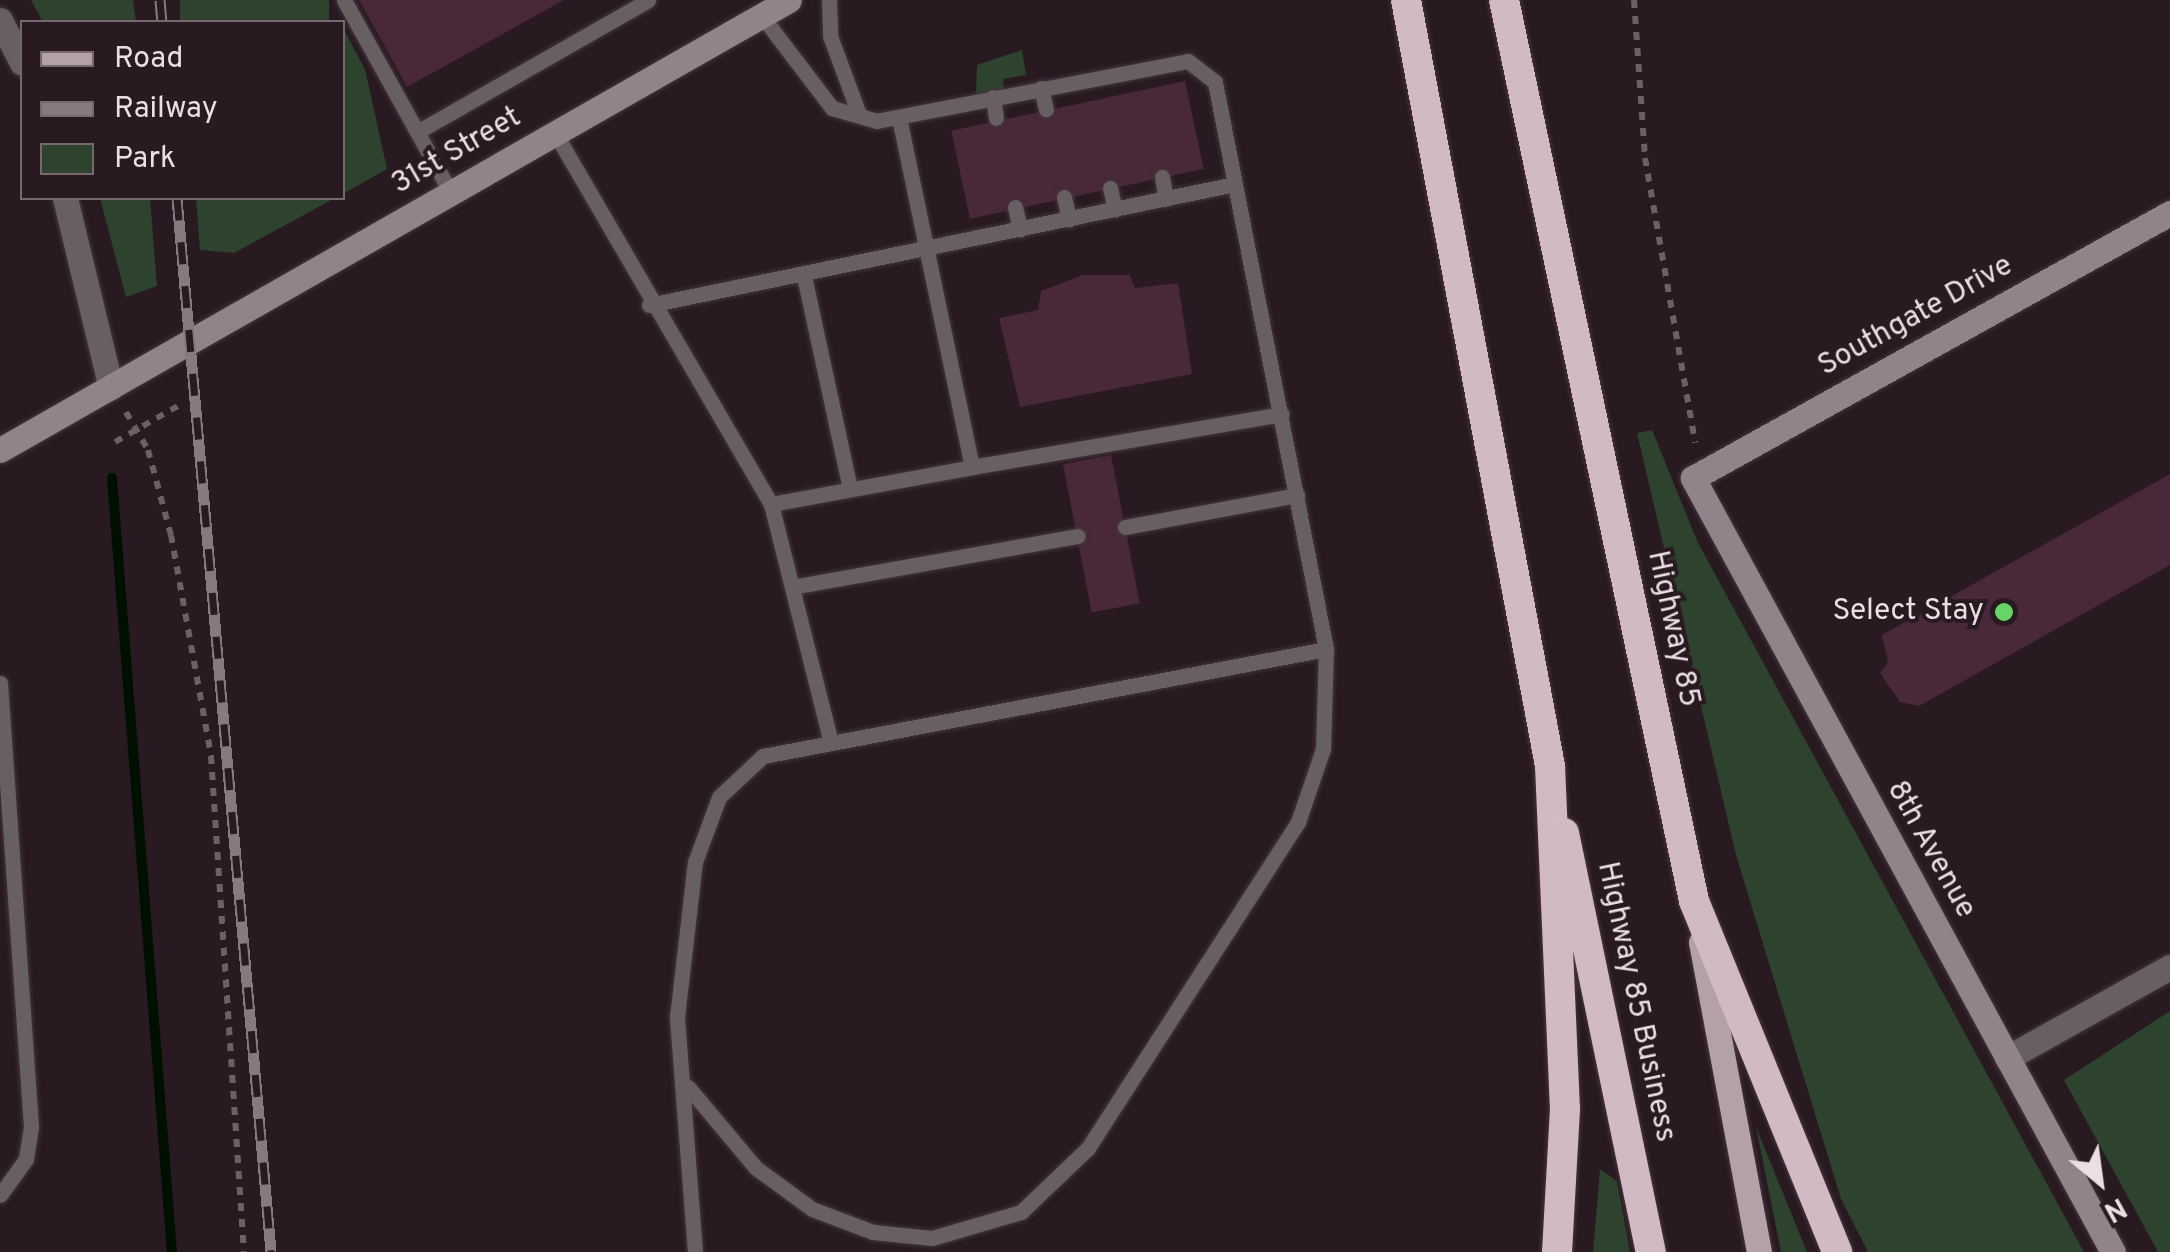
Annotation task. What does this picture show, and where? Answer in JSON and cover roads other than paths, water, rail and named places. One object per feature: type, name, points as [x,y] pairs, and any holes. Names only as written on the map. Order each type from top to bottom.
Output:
[{"type":"highway","points":[[1406,0],[1550,766],[1564,1110],[1557,1252]]},
{"type":"highway","name":"Highway 85","points":[[1504,0],[1694,901],[1837,1252]]},
{"type":"highway","name":"Highway 85 Business","points":[[1550,766],[1651,1252]]},
{"type":"main road","points":[[1694,901],[1759,1252]]},
{"type":"street","name":"31st Street","points":[[0,450],[789,0]]},
{"type":"street","points":[[0,20],[20,60]]},
{"type":"street","points":[[66,200],[111,388]]},
{"type":"street","name":"Southgate Drive","points":[[1693,478],[2170,213]]},
{"type":"street","name":"8th Avenue","points":[[1693,478],[2113,1252]]},
{"type":"street","points":[[2007,1058],[2170,967]]},
{"type":"lane","points":[[344,0],[450,193]]},
{"type":"lane","points":[[417,132],[648,0]]},
{"type":"lane","points":[[829,0],[830,36],[859,114]]},
{"type":"lane","points":[[688,1087],[756,1168],[812,1208],[873,1232],[932,1238],[1021,1212],[1088,1148],[1298,822],[1323,748],[1326,649],[1215,82],[1188,61],[899,118],[859,114],[832,108],[810,86],[762,16]]},
{"type":"lane","points":[[1140,70],[1143,90]]},
{"type":"lane","points":[[1089,80],[1092,100]]},
{"type":"lane","points":[[1041,88],[1046,109]]},
{"type":"lane","points":[[992,97],[996,118]]},
{"type":"lane","points":[[899,118],[972,467]]},
{"type":"lane","points":[[555,133],[649,305],[771,504],[797,586],[831,742]]},
{"type":"lane","points":[[1162,177],[1166,199]]},
{"type":"lane","points":[[649,305],[1235,184]]},
{"type":"lane","points":[[1110,188],[1115,209]]},
{"type":"lane","points":[[1064,197],[1069,219]]},
{"type":"lane","points":[[1015,208],[1020,230]]},
{"type":"lane","points":[[804,276],[850,489]]},
{"type":"lane","points":[[771,504],[1281,414]]},
{"type":"lane","points":[[1125,527],[1297,495]]},
{"type":"lane","points":[[797,586],[1078,536]]},
{"type":"lane","points":[[695,1252],[688,1087],[677,1017],[682,941],[719,796],[763,756],[1326,649]]},
{"type":"lane","points":[[0,683],[31,1127],[26,1159],[0,1195]]},
{"type":"waterway","points":[[112,478],[172,1252]]},
{"type":"railway","points":[[160,0],[162,20]]},
{"type":"railway","points":[[177,200],[271,1252]]},
{"type":"place","name":"Select Stay","points":[[2004,612]]}]
